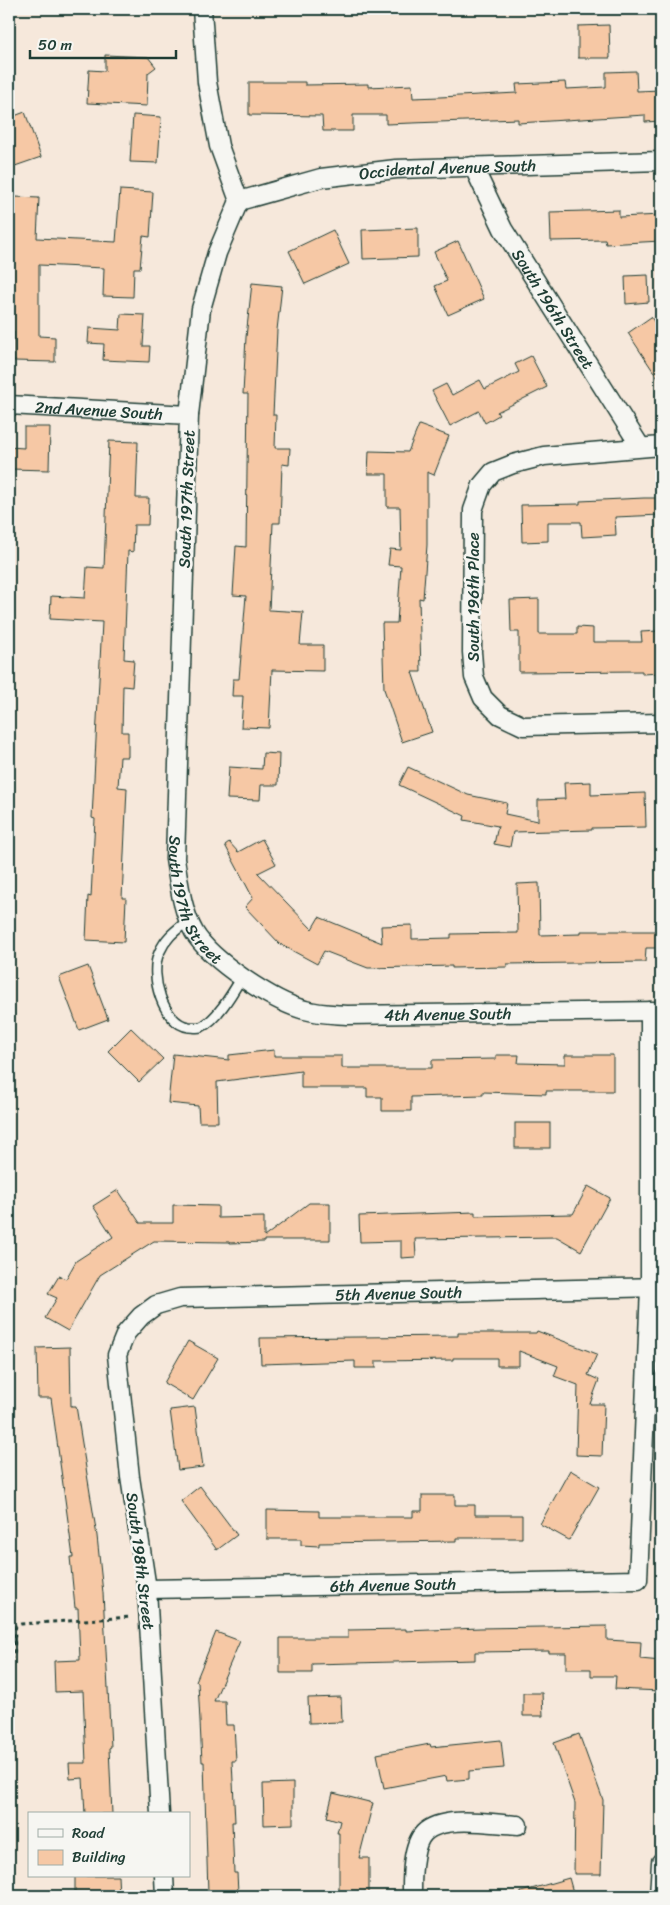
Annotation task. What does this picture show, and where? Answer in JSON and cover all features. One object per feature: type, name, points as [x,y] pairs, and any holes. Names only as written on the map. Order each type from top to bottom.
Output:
[{"type":"street","points":[[202,9],[207,82],[219,146],[239,201]]},
{"type":"street","name":"Occidental Avenue South","points":[[239,201],[321,178],[396,169],[661,161]]},
{"type":"street","name":"South 196th Street","points":[[473,166],[503,230],[640,446]]},
{"type":"street","name":"South 197th Street","points":[[239,201],[218,253],[201,308],[189,416],[175,859],[181,898],[194,932],[209,951],[242,977]]},
{"type":"street","name":"2nd Avenue South","points":[[9,405],[189,416]]},
{"type":"street","points":[[640,446],[661,446]]},
{"type":"street","name":"South 196th Place","points":[[640,446],[544,456],[513,464],[493,472],[482,485],[473,510],[472,652],[474,677],[483,698],[500,715],[523,726],[661,723]]},
{"type":"street","name":"4th Avenue South","points":[[242,977],[265,992],[305,1010],[347,1016],[656,1011]]},
{"type":"street","points":[[656,1011],[656,1287]]},
{"type":"street","name":"5th Avenue South","points":[[140,1316],[156,1304],[180,1298],[656,1287]]},
{"type":"street","name":"6th Avenue South","points":[[147,1588],[638,1580],[656,1287]]},
{"type":"street","name":"South 198th Street","points":[[140,1316],[126,1333],[118,1354],[130,1477],[150,1616],[160,1812]]},
{"type":"street","points":[[412,1896],[412,1870],[416,1850],[423,1833],[438,1825],[454,1821],[518,1825]]},
{"type":"street","points":[[659,1896],[661,1862]]},
{"type":"street","points":[[164,1878],[165,1896]]},
{"type":"lane","points":[[190,920],[168,936],[158,955],[157,989],[164,1006],[173,1019],[183,1026],[199,1027],[212,1019],[242,977]]},
{"type":"path","points":[[9,1658],[13,1657],[14,1654],[16,1626],[21,1624],[150,1616]]},
{"type":"shaded area","points":[[9,1508],[12,1896],[9,1896]]},
{"type":"building","points":[[609,25],[610,58],[578,58],[578,26]]},
{"type":"building","points":[[105,55],[148,57],[156,67],[148,73],[147,106],[87,103],[89,70],[105,71]]},
{"type":"building","points":[[636,71],[637,91],[661,90],[661,121],[645,122],[645,115],[518,123],[518,119],[386,124],[386,115],[353,115],[353,131],[323,131],[322,116],[249,115],[249,82],[305,82],[305,85],[368,84],[368,87],[412,85],[413,98],[517,93],[516,84],[565,82],[566,89],[606,87],[606,72]]},
{"type":"building","points":[[25,112],[41,157],[15,166],[9,147],[9,118]]},
{"type":"building","points":[[133,115],[161,117],[158,163],[130,162]]},
{"type":"building","points":[[120,190],[153,192],[150,237],[143,236],[140,268],[134,268],[133,297],[103,296],[104,268],[39,265],[39,336],[55,337],[55,362],[14,361],[14,332],[9,332],[9,269],[12,269],[15,197],[39,198],[37,238],[116,242]]},
{"type":"building","points":[[619,210],[619,217],[661,215],[661,241],[606,244],[605,240],[551,241],[550,212]]},
{"type":"building","points":[[418,228],[418,257],[363,259],[362,230]]},
{"type":"building","points":[[333,230],[349,264],[305,284],[289,251]]},
{"type":"building","points":[[458,241],[484,299],[448,315],[435,286],[447,281],[434,252]]},
{"type":"building","points":[[648,275],[649,302],[626,304],[625,276]]},
{"type":"building","points":[[252,283],[282,286],[277,330],[273,415],[276,415],[275,448],[290,448],[289,465],[282,464],[280,523],[273,523],[269,610],[303,612],[300,645],[323,645],[323,671],[272,670],[269,728],[241,727],[243,696],[232,696],[233,679],[239,679],[246,596],[233,595],[236,546],[246,547],[248,394],[243,394],[246,337]]},
{"type":"building","points":[[121,314],[145,315],[143,346],[150,346],[149,362],[103,360],[104,344],[88,343],[89,328],[120,330]]},
{"type":"building","points":[[651,317],[661,332],[661,383],[628,333]]},
{"type":"building","points":[[531,356],[547,387],[497,412],[499,415],[485,423],[479,411],[450,426],[432,391],[446,384],[452,395],[480,380],[485,389],[519,372],[515,364]]},
{"type":"building","points":[[419,425],[449,436],[434,475],[427,472],[427,545],[423,599],[419,598],[421,672],[412,672],[432,732],[402,742],[384,689],[382,623],[397,623],[401,566],[388,565],[390,549],[401,550],[400,507],[387,507],[387,474],[368,474],[369,451],[408,452]]},
{"type":"building","points":[[24,427],[50,427],[49,470],[9,469],[9,447],[24,448]]},
{"type":"building","points":[[109,441],[138,442],[136,498],[149,498],[148,525],[134,525],[133,552],[128,551],[124,659],[134,660],[132,687],[123,686],[122,732],[128,732],[128,757],[120,757],[118,787],[127,788],[122,898],[126,898],[124,942],[86,940],[88,896],[91,897],[95,819],[92,818],[102,622],[50,619],[51,596],[85,598],[87,567],[104,568]]},
{"type":"building","points":[[661,498],[661,515],[615,517],[616,535],[582,537],[581,522],[548,522],[548,541],[522,542],[521,505],[580,504],[580,501]]},
{"type":"building","points":[[539,599],[539,634],[577,634],[577,627],[593,628],[593,642],[642,642],[641,632],[658,631],[658,645],[661,645],[661,673],[642,674],[642,671],[519,672],[519,632],[511,632],[510,600]]},
{"type":"building","points":[[263,753],[279,754],[278,785],[261,785],[260,800],[227,799],[229,767],[262,769]]},
{"type":"building","points":[[408,767],[468,795],[507,803],[505,814],[538,821],[538,800],[565,799],[564,783],[591,782],[591,795],[645,793],[646,827],[513,832],[510,847],[494,844],[498,826],[464,820],[465,816],[399,785]]},
{"type":"building","points":[[262,839],[276,864],[258,873],[312,929],[319,917],[382,943],[381,926],[412,925],[412,939],[451,938],[451,934],[518,933],[517,884],[539,883],[540,935],[581,934],[581,931],[661,931],[661,948],[646,948],[645,962],[507,964],[507,967],[368,968],[324,951],[317,964],[280,944],[245,907],[253,898],[225,845],[229,842],[238,852]]},
{"type":"building","points":[[88,966],[108,1019],[79,1030],[59,977]]},
{"type":"building","points":[[131,1028],[163,1059],[139,1082],[108,1051]]},
{"type":"building","points":[[274,1050],[274,1056],[342,1056],[342,1068],[432,1068],[432,1060],[496,1059],[496,1055],[519,1055],[518,1063],[565,1064],[565,1055],[613,1055],[613,1091],[546,1091],[546,1094],[483,1092],[483,1095],[411,1097],[411,1111],[382,1111],[382,1097],[367,1097],[367,1088],[301,1088],[301,1071],[217,1082],[218,1122],[199,1122],[198,1106],[168,1103],[173,1054],[229,1060],[229,1055]]},
{"type":"building","points":[[515,1123],[550,1123],[550,1148],[515,1148]]},
{"type":"building","points":[[588,1186],[610,1198],[581,1251],[557,1237],[415,1239],[416,1257],[401,1258],[401,1241],[360,1242],[359,1216],[475,1212],[475,1216],[573,1214]]},
{"type":"building","points":[[118,1190],[140,1223],[173,1223],[173,1205],[218,1206],[218,1218],[264,1217],[264,1237],[309,1203],[330,1203],[330,1240],[264,1240],[264,1242],[229,1243],[154,1241],[100,1275],[68,1331],[45,1318],[57,1298],[48,1294],[59,1276],[66,1279],[76,1261],[113,1237],[93,1206]]},
{"type":"building","points":[[537,1331],[597,1354],[588,1375],[599,1380],[590,1404],[604,1404],[602,1456],[576,1455],[578,1385],[554,1376],[558,1366],[519,1351],[519,1366],[497,1366],[497,1358],[376,1361],[376,1368],[355,1368],[355,1361],[261,1364],[260,1338],[458,1336],[458,1333],[536,1333]]},
{"type":"building","points":[[188,1341],[218,1358],[193,1400],[164,1383]]},
{"type":"building","points":[[70,1347],[71,1406],[76,1406],[97,1536],[103,1593],[111,1747],[109,1748],[112,1812],[85,1812],[83,1778],[70,1779],[69,1763],[86,1763],[83,1691],[55,1692],[54,1661],[80,1660],[78,1608],[75,1608],[70,1557],[73,1557],[51,1398],[38,1398],[37,1348]]},
{"type":"building","points":[[195,1407],[203,1467],[178,1470],[170,1410]]},
{"type":"building","points":[[570,1470],[599,1487],[569,1540],[540,1524]]},
{"type":"building","points":[[200,1486],[237,1535],[217,1550],[181,1501]]},
{"type":"building","points":[[422,1495],[455,1495],[455,1505],[475,1505],[475,1515],[522,1515],[522,1538],[456,1538],[456,1541],[319,1543],[319,1546],[301,1545],[301,1539],[267,1539],[267,1510],[319,1511],[319,1517],[413,1517],[413,1511],[422,1511]]},
{"type":"building","points":[[607,1626],[607,1640],[641,1642],[640,1659],[661,1661],[661,1691],[615,1689],[616,1676],[591,1676],[591,1669],[566,1669],[566,1653],[549,1653],[549,1651],[475,1652],[475,1660],[312,1664],[312,1673],[280,1673],[280,1638],[348,1638],[348,1630],[406,1629],[406,1631]]},
{"type":"building","points":[[216,1632],[240,1641],[214,1701],[225,1701],[226,1725],[234,1725],[236,1761],[232,1761],[235,1822],[232,1822],[234,1873],[237,1873],[238,1892],[208,1893],[204,1762],[202,1762],[198,1682],[196,1681]]},
{"type":"building","points":[[523,1693],[542,1693],[543,1716],[523,1716]]},
{"type":"building","points":[[341,1697],[342,1722],[309,1723],[308,1698]]},
{"type":"building","points":[[579,1734],[603,1800],[601,1874],[574,1874],[575,1803],[554,1743]]},
{"type":"building","points":[[501,1740],[504,1768],[469,1771],[469,1779],[447,1781],[446,1776],[384,1788],[377,1754],[430,1744],[431,1747]]},
{"type":"building","points":[[293,1783],[293,1824],[264,1825],[263,1784]]},
{"type":"building","points":[[333,1793],[373,1803],[359,1858],[369,1858],[369,1896],[339,1896],[339,1833],[337,1833],[340,1821],[327,1817]]},
{"type":"building","points":[[75,1878],[118,1878],[119,1896],[75,1896]]},
{"type":"building","points":[[569,1878],[574,1896],[521,1896],[521,1892]]}]
